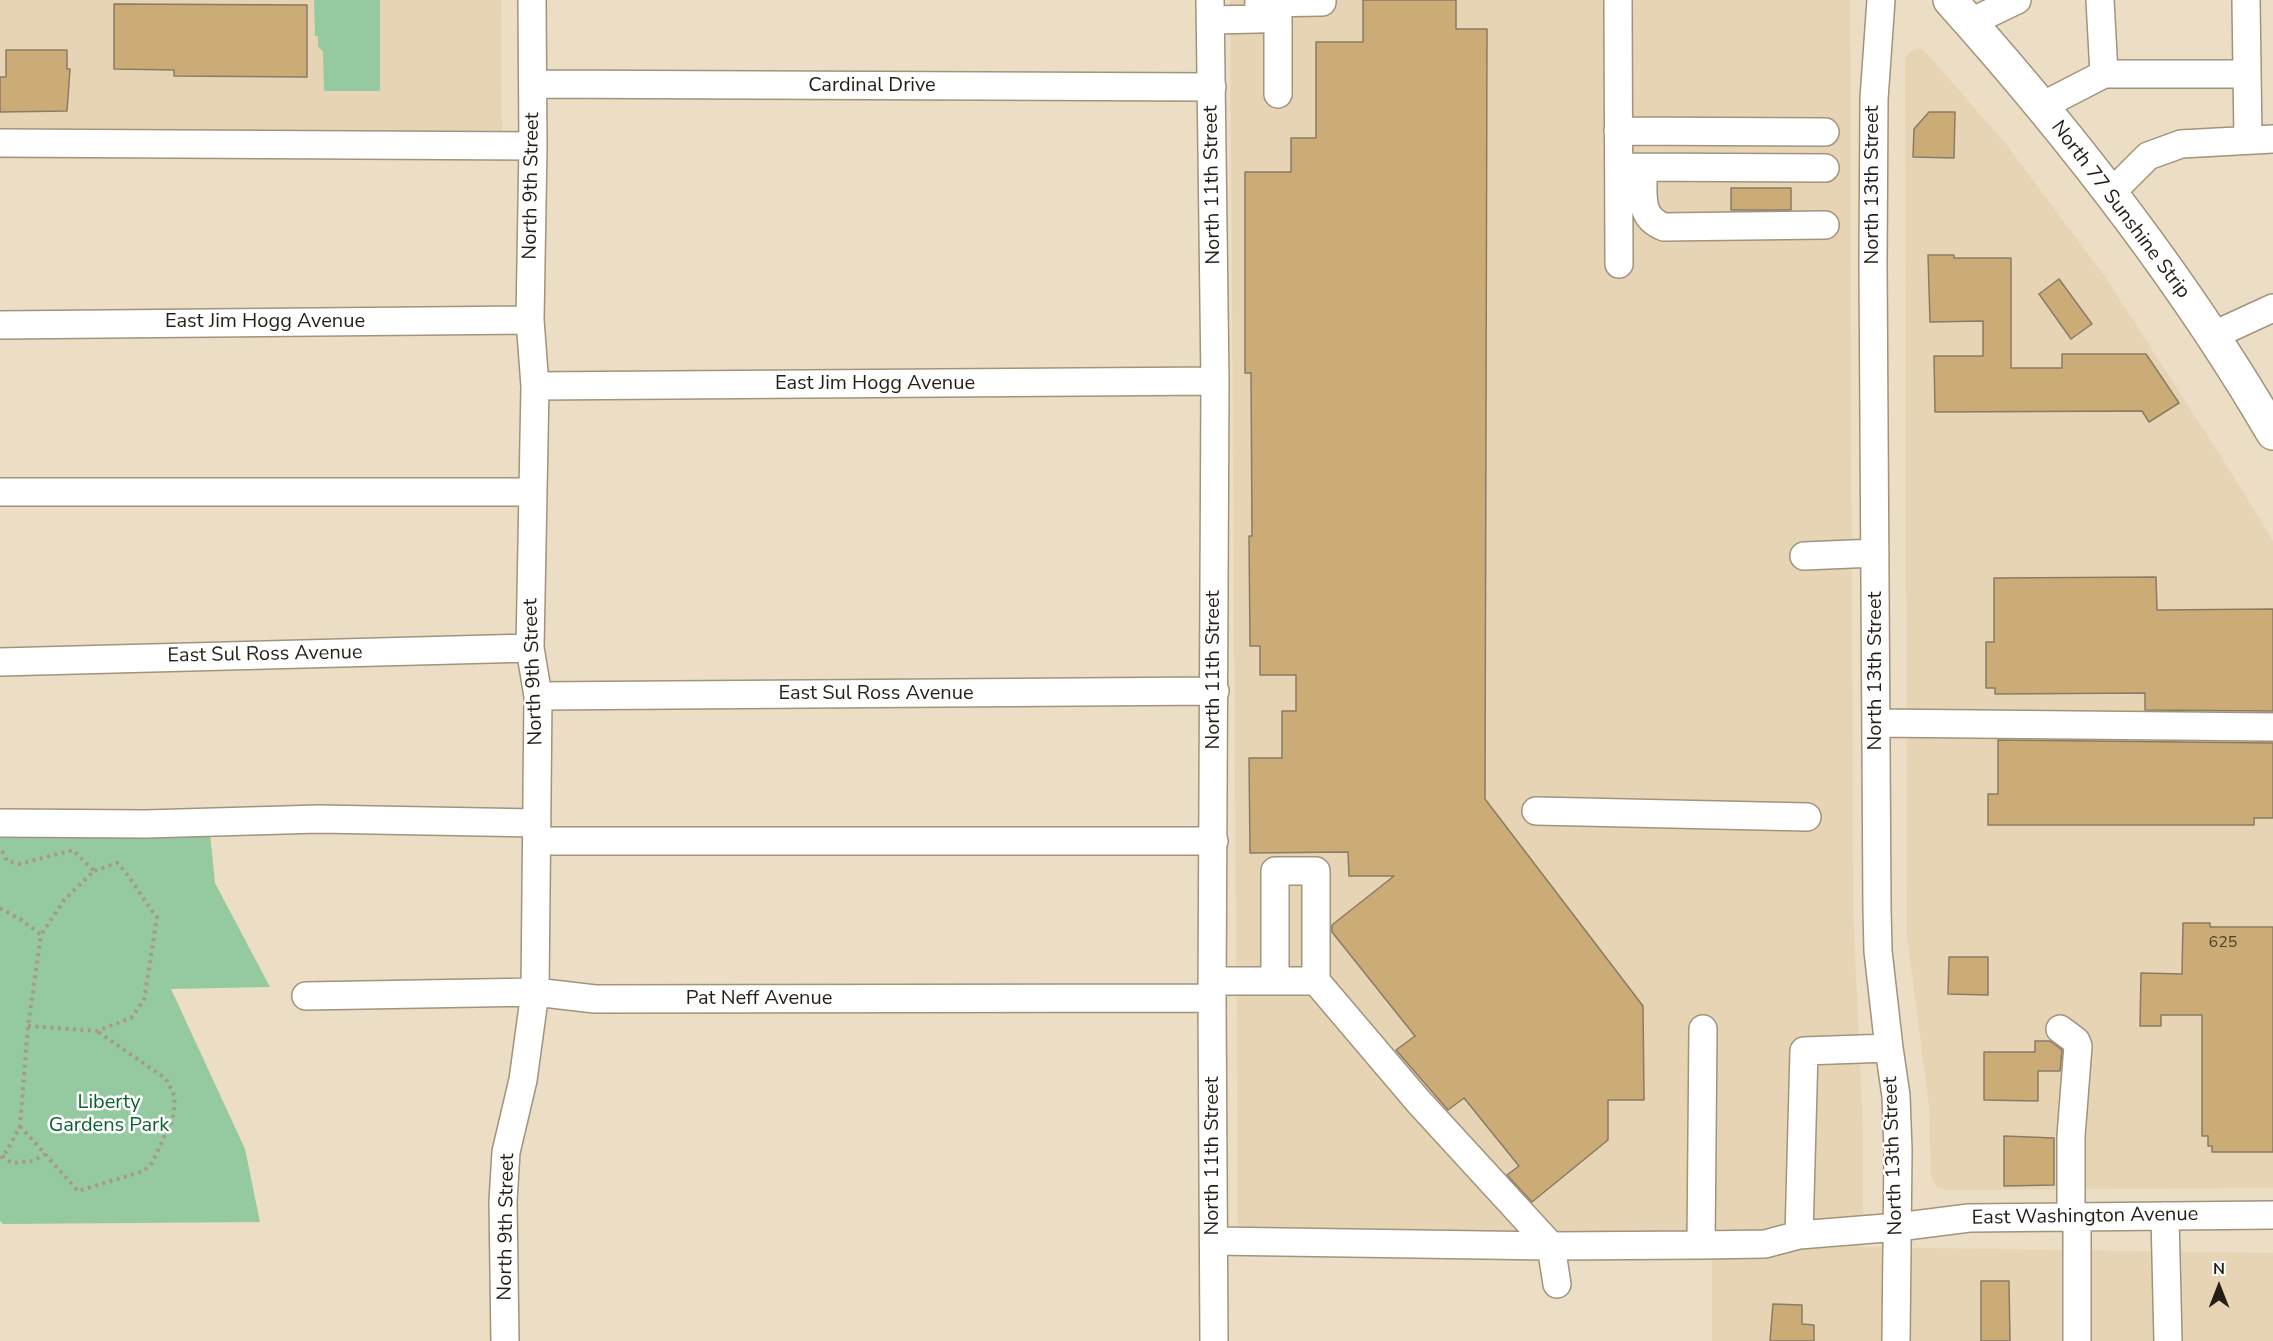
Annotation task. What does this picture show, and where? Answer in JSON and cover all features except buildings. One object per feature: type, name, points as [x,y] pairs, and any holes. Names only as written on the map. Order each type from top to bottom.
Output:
[{"type":"main road","name":"North 77 Sunshine Strip","points":[[1960,11],[2042,106],[2111,193],[2212,336],[2273,433]]},
{"type":"street","name":"North 9th Street","points":[[505,1341],[503,1201],[506,1152],[523,1080],[535,992],[538,696],[530,648],[535,386],[530,320],[533,146],[532,0]]},
{"type":"street","points":[[1211,10],[1323,2],[1322,0]]},
{"type":"street","points":[[1618,0],[1618,131],[1652,223],[1664,227],[1825,225]]},
{"type":"street","name":"North 13th Street","points":[[1881,0],[1874,110],[1878,951],[1896,1096],[1898,1227],[1896,1341]]},
{"type":"street","points":[[1960,11],[2017,0]]},
{"type":"street","points":[[2100,0],[2104,75]]},
{"type":"street","points":[[2111,193],[2148,156],[2181,144],[2260,139],[2246,74],[2246,0]]},
{"type":"street","points":[[1259,7],[1278,18],[1278,94]]},
{"type":"street","name":"North 11th Street","points":[[1211,10],[1215,381],[1212,990],[1214,1341]]},
{"type":"street","points":[[2042,106],[2104,75],[2246,74]]},
{"type":"street","name":"Cardinal Drive","points":[[532,84],[1212,87]]},
{"type":"street","points":[[1618,131],[1825,132]]},
{"type":"street","points":[[0,143],[533,146]]},
{"type":"street","points":[[1631,167],[1825,168]]},
{"type":"street","points":[[1619,264],[1631,167]]},
{"type":"street","points":[[2212,336],[2273,308]]},
{"type":"street","name":"East Jim Hogg Avenue","points":[[0,324],[530,320]]},
{"type":"street","name":"East Jim Hogg Avenue","points":[[535,386],[1215,381]]},
{"type":"street","points":[[0,492],[533,492]]},
{"type":"street","points":[[1804,556],[1875,554]]},
{"type":"street","name":"East Sul Ross Avenue","points":[[0,662],[530,648]]},
{"type":"street","name":"East Sul Ross Avenue","points":[[538,696],[1215,691]]},
{"type":"street","points":[[1876,723],[2273,727]]},
{"type":"street","points":[[1536,811],[1807,817]]},
{"type":"street","points":[[0,823],[146,824],[319,819],[537,832],[1214,842]]},
{"type":"street","points":[[1275,981],[1275,871],[1316,871],[1316,981],[1418,1101],[1551,1246],[1557,1284]]},
{"type":"street","name":"Pat Neff Avenue","points":[[306,996],[535,992],[595,999],[1212,990],[1275,981],[1316,981]]},
{"type":"street","points":[[1701,1245],[1703,1029]]},
{"type":"street","points":[[2060,1029],[2076,1041],[2078,1046],[2071,1136],[2077,1341]]},
{"type":"street","points":[[1799,1235],[1804,1051],[1889,1048]]},
{"type":"street","name":"East Washington Avenue","points":[[1214,1241],[1551,1246],[1766,1244],[1799,1235],[1898,1227],[1969,1218],[2273,1215]]},
{"type":"street","points":[[2165,1216],[2168,1341]]},
{"type":"path","points":[[1,852],[7,861],[19,864],[73,850],[94,871]]},
{"type":"path","points":[[28,1026],[97,1031],[130,1018],[144,1000],[157,917],[144,901],[130,876],[117,863],[94,871],[64,900],[41,935],[28,1026],[20,1126],[7,1151],[1,1157],[12,1163],[33,1161],[45,1154]]},
{"type":"path","points":[[0,908],[20,918],[41,935]]},
{"type":"path","points":[[20,1126],[78,1191],[144,1171],[152,1164],[173,1118],[175,1097],[166,1079],[97,1031]]},
{"type":"shaded area","points":[[0,0],[501,0],[502,156],[0,159]]},
{"type":"shaded area","points":[[1230,0],[1850,0],[1853,906],[1863,1134],[1863,1247],[2273,1253],[2273,1341],[1712,1341],[1712,1247],[1238,1250]]},
{"type":"shaded area","points":[[1922,48],[2006,144],[2106,278],[2273,541],[2273,1188],[1946,1190],[1936,1186],[1931,1176],[1929,1106],[1907,936],[1905,58],[1912,50]]},
{"type":"green space","points":[[314,0],[380,0],[380,91],[324,91],[323,52],[318,46],[318,36],[315,36]]},
{"type":"green space","name":"Liberty Gardens Park","points":[[0,829],[210,834],[215,883],[270,987],[171,989],[245,1149],[260,1222],[3,1224],[0,1221]]}]
